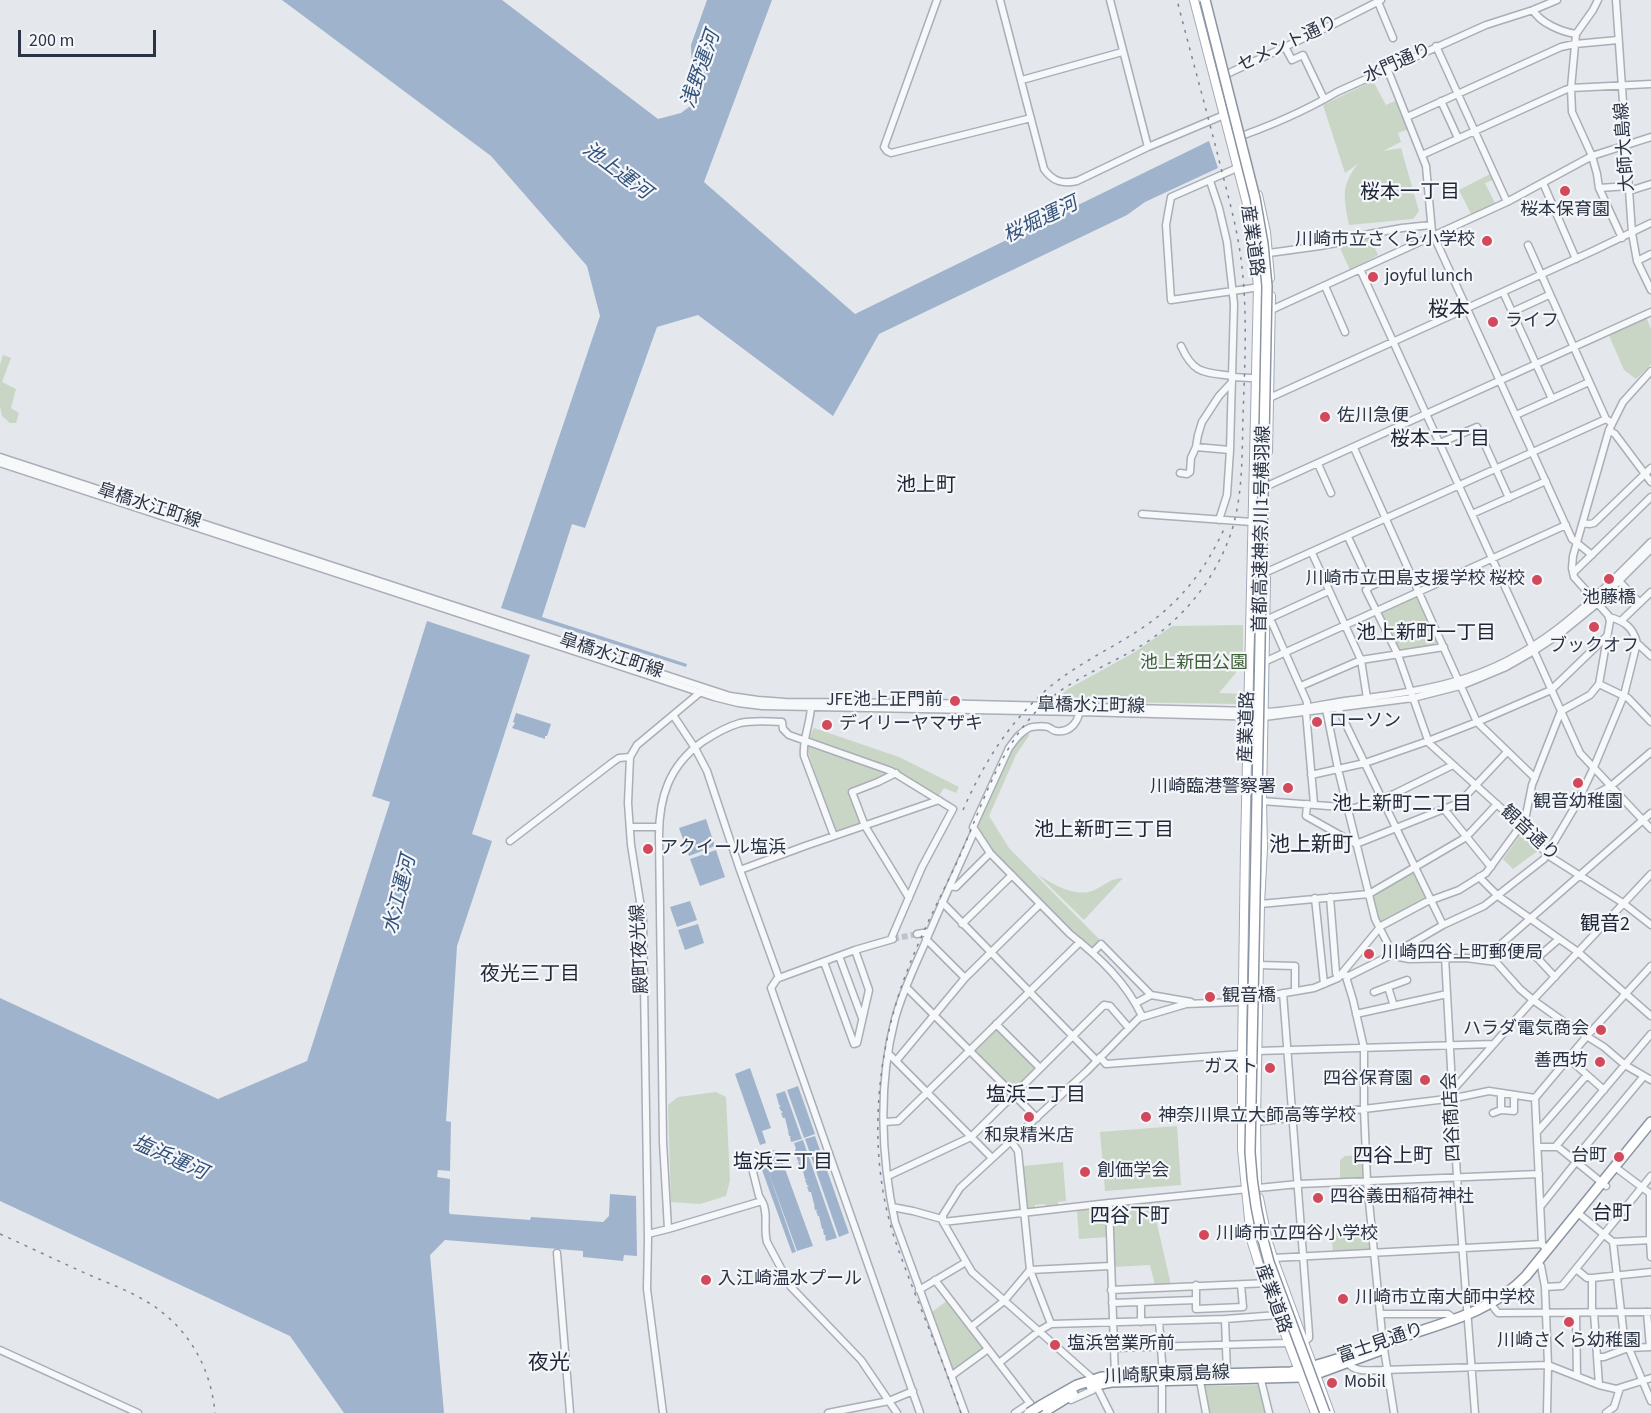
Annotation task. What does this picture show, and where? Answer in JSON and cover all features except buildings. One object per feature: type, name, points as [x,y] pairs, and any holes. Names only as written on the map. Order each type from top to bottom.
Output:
[{"type":"highway","name":"首都高速神奈川1号横羽線","points":[[1199,0],[1249,199],[1258,245],[1260,283],[1261,356],[1245,1089],[1246,1182],[1252,1219],[1264,1265],[1319,1413]]},
{"type":"highway","name":"首都高速神奈川1号横羽線","points":[[1207,0],[1255,198],[1267,282],[1250,1152],[1252,1181],[1257,1217],[1269,1262],[1328,1413]]},
{"type":"highway","name":"富士見通り","points":[[1314,1370],[1494,1308],[1517,1293],[1541,1266],[1651,1122]]},
{"type":"highway","name":"富士見通り","points":[[1604,1184],[1620,1170],[1651,1131]]},
{"type":"highway","name":"富士見通り","points":[[1314,1370],[1347,1363],[1452,1320],[1467,1318],[1512,1290],[1545,1247],[1580,1214]]},
{"type":"highway","name":"川崎駅東扇島線","points":[[1039,1410],[1062,1392],[1115,1376],[1200,1381],[1261,1380],[1314,1370]]},
{"type":"highway","name":"川崎駅東扇島線","points":[[1095,1381],[1227,1374],[1291,1372],[1300,1374]]},
{"type":"main road","name":"産業道路","points":[[1194,0],[1247,204],[1258,287],[1242,1001],[1242,1149],[1251,1239],[1265,1283],[1315,1413]]},
{"type":"main road","name":"産業道路","points":[[1207,0],[1262,209],[1269,252],[1271,286],[1263,848],[1257,1051],[1257,1188],[1273,1258],[1328,1413]]},
{"type":"street","points":[[937,0],[884,147],[887,151],[891,153],[1031,118]]},
{"type":"street","points":[[1000,0],[1044,170],[1056,181],[1066,183],[1077,181],[1148,147],[1224,115]]},
{"type":"street","points":[[1110,0],[1148,147]]},
{"type":"street","points":[[1598,0],[1576,34],[1571,88],[1573,116],[1592,156],[1598,174],[1599,189],[1622,238]]},
{"type":"street","name":"大師大島線","points":[[1616,0],[1632,233],[1637,261],[1651,290]]},
{"type":"street","points":[[1380,1],[1393,38]]},
{"type":"street","name":"セメント通り","points":[[1227,74],[1380,1]]},
{"type":"street","name":"水門通り","points":[[1230,140],[1436,46],[1553,1]]},
{"type":"street","points":[[1533,10],[1537,16],[1556,28],[1576,34]]},
{"type":"street","points":[[1407,117],[1561,47],[1618,40]]},
{"type":"street","points":[[1436,46],[1508,202]]},
{"type":"street","points":[[1286,47],[1292,60],[1303,55],[1324,99]]},
{"type":"street","points":[[1022,80],[1122,52]]},
{"type":"street","points":[[1388,68],[1427,170],[1431,225],[1434,236],[1572,539],[1592,555]]},
{"type":"street","points":[[1422,154],[1571,88],[1651,84]]},
{"type":"street","points":[[1441,101],[1458,138]]},
{"type":"street","points":[[1271,310],[1508,202],[1592,156],[1651,137]]},
{"type":"street","points":[[1237,168],[1171,197],[1166,225],[1171,300],[1271,286]]},
{"type":"street","points":[[1210,181],[1227,242],[1233,291],[1234,328],[1227,495],[1219,519]]},
{"type":"street","points":[[1543,183],[1576,258]]},
{"type":"street","points":[[1599,189],[1629,188],[1651,184]]},
{"type":"street","points":[[1255,405],[1651,223]]},
{"type":"street","points":[[1269,252],[1320,246],[1369,234],[1431,225]]},
{"type":"street","points":[[1342,976],[1379,928],[1431,901],[1459,890],[1486,873],[1527,816],[1535,778],[1561,711],[1590,695],[1599,684],[1610,621],[1577,581],[1572,568],[1573,556],[1609,430],[1609,421],[1573,348],[1528,245]]},
{"type":"street","points":[[1637,261],[1651,254]]},
{"type":"street","points":[[1360,269],[1580,753],[1651,829]]},
{"type":"street","points":[[1325,286],[1345,332]]},
{"type":"street","points":[[1503,292],[1552,399]]},
{"type":"street","points":[[1512,312],[1550,295]]},
{"type":"street","points":[[1267,486],[1651,312]]},
{"type":"street","points":[[1181,346],[1190,362],[1199,371],[1233,378],[1270,378]]},
{"type":"street","points":[[1251,578],[1266,574],[1609,421],[1628,395],[1651,371]]},
{"type":"street","points":[[1180,473],[1190,472],[1191,458],[1202,422],[1233,378]]},
{"type":"street","points":[[1516,415],[1589,382]]},
{"type":"street","points":[[1440,443],[1476,427],[1509,498]]},
{"type":"street","points":[[1609,430],[1615,434],[1651,482]]},
{"type":"street","points":[[1196,447],[1230,450]]},
{"type":"street","points":[[1353,448],[1478,722],[1535,778]]},
{"type":"street","name":"皐橋水江町線","points":[[0,457],[703,690],[725,701],[909,708],[1080,709]]},
{"type":"street","name":"皐橋水江町線","points":[[0,463],[703,690]]},
{"type":"street","points":[[1318,464],[1331,493]]},
{"type":"street","points":[[1583,523],[1594,523],[1651,468]]},
{"type":"street","points":[[1472,514],[1546,481]]},
{"type":"street","points":[[1573,573],[1651,497]]},
{"type":"street","points":[[1142,514],[1252,522]]},
{"type":"street","points":[[1264,662],[1566,525]]},
{"type":"street","points":[[1348,537],[1371,586],[1408,570]]},
{"type":"street","name":"皐橋水江町線","points":[[1595,601],[1651,542]]},
{"type":"street","name":"皐橋水江町線","points":[[1307,709],[1338,708],[1413,695],[1459,683],[1533,649],[1619,581],[1651,549]]},
{"type":"street","points":[[1312,553],[1361,660],[1367,698]]},
{"type":"street","points":[[1619,581],[1640,603]]},
{"type":"street","name":"観音通り","points":[[1371,586],[1365,590],[1398,655],[1428,741],[1521,826],[1547,854],[1623,903],[1651,925]]},
{"type":"street","points":[[1329,591],[1267,619],[1272,623],[1286,652],[1301,686],[1307,709],[1311,775],[1310,804],[1306,816],[1356,844]]},
{"type":"street","points":[[1622,620],[1651,592]]},
{"type":"street","points":[[1110,1413],[1095,1381],[972,1272],[943,1221],[943,1215],[959,1190],[1142,1016],[1186,1004],[1242,1001],[1324,984],[1393,954],[1443,925],[1484,906],[1536,866],[1547,854],[1576,805],[1624,696],[1637,643],[1635,635],[1622,620],[1609,618]]},
{"type":"street","points":[[1311,775],[1365,763],[1428,741],[1551,690],[1607,636]]},
{"type":"street","points":[[1637,643],[1651,656]]},
{"type":"street","points":[[1301,686],[1361,660],[1444,647]]},
{"type":"street","points":[[1599,684],[1628,698],[1651,722]]},
{"type":"street","points":[[510,842],[613,762],[619,758],[630,757],[637,745],[703,690]]},
{"type":"street","name":"皐橋水江町線","points":[[811,705],[944,703],[1264,715],[1367,698],[1413,695]]},
{"type":"street","points":[[811,705],[810,720],[804,741],[804,756],[834,836]]},
{"type":"street","points":[[1338,708],[1443,925]]},
{"type":"street","points":[[1080,709],[1076,723],[1066,730],[1053,731],[1047,727],[1032,727],[1017,736],[1001,764],[973,827],[990,853],[1070,934],[1111,970],[1136,1002],[1142,1016]]},
{"type":"street","points":[[1326,709],[1338,769],[1375,919],[1393,954],[1409,959],[1445,957],[1498,963],[1520,989],[1533,1000],[1604,1047],[1625,1065],[1648,1078],[1575,1161],[1541,1206]]},
{"type":"street","points":[[673,715],[707,771],[779,978]]},
{"type":"street","points":[[668,1229],[663,1131],[659,826],[664,793],[676,768],[694,748],[723,729],[741,723],[782,722],[786,733],[896,773],[953,809],[922,867],[892,939],[779,978],[771,988],[920,1413]]},
{"type":"street","points":[[1356,844],[1459,803],[1507,752]]},
{"type":"street","points":[[1576,805],[1611,786],[1651,752]]},
{"type":"street","name":"殿町夜光線","points":[[630,757],[628,802],[631,845],[643,920],[647,1289],[663,1413]]},
{"type":"street","points":[[1262,801],[1360,807],[1383,799],[1453,765]]},
{"type":"street","points":[[896,773],[852,792],[865,826],[909,898]]},
{"type":"street","points":[[740,870],[939,800]]},
{"type":"street","points":[[1260,904],[1369,894],[1466,837],[1497,804]]},
{"type":"street","points":[[1444,809],[1491,867]]},
{"type":"street","points":[[1483,960],[1651,813]]},
{"type":"street","points":[[630,827],[659,826]]},
{"type":"street","points":[[965,1413],[900,1238],[892,1207],[888,1176],[883,1102],[888,1053],[906,987],[975,830]]},
{"type":"street","points":[[950,886],[956,887],[990,853]]},
{"type":"street","points":[[1452,1091],[1555,976],[1651,874]]},
{"type":"street","points":[[962,924],[1012,875]]},
{"type":"street","points":[[1479,877],[1498,896],[1578,952],[1651,1016]]},
{"type":"street","points":[[1330,897],[1336,973],[1342,976],[1356,1014],[1364,1048],[1367,1181],[1383,1347],[1394,1413]]},
{"type":"street","points":[[1315,898],[1324,984]]},
{"type":"street","points":[[942,902],[1072,1036],[1106,1064],[1242,1053]]},
{"type":"street","points":[[896,1061],[965,978],[1040,904]]},
{"type":"street","points":[[917,934],[928,936],[965,978]]},
{"type":"street","points":[[1538,958],[1559,939]]},
{"type":"street","points":[[885,1122],[898,1121],[1080,942]]},
{"type":"street","points":[[1093,952],[1101,944],[1151,995]]},
{"type":"street","points":[[824,962],[854,1044],[869,990],[855,950]]},
{"type":"street","points":[[1530,950],[1555,976]]},
{"type":"street","points":[[839,957],[862,1019]]},
{"type":"street","name":"四谷商店会","points":[[1445,957],[1457,1177],[1475,1413]]},
{"type":"street","points":[[1259,965],[1296,966],[1295,991]]},
{"type":"street","points":[[1273,1258],[1463,1248],[1545,1247],[1535,1098],[1587,1036],[1651,966]]},
{"type":"street","points":[[1374,992],[1405,981],[1400,974]]},
{"type":"street","points":[[906,987],[1037,1118]]},
{"type":"street","points":[[1388,987],[1394,1006]]},
{"type":"street","points":[[1283,993],[1309,1338],[1304,1342]]},
{"type":"street","points":[[1356,1014],[1447,994]]},
{"type":"street","points":[[1136,1002],[1151,995],[1186,1000],[1197,1004]]},
{"type":"street","points":[[888,1176],[971,1137],[1104,1005],[1110,1006],[1129,1028]]},
{"type":"street","points":[[996,1024],[1040,1068]]},
{"type":"street","points":[[1556,1146],[1651,1034]]},
{"type":"street","points":[[1257,1051],[1494,1044]]},
{"type":"street","points":[[888,1053],[992,1158]]},
{"type":"street","points":[[1568,1058],[1604,1090]]},
{"type":"street","points":[[1537,1132],[1587,1075]]},
{"type":"street","points":[[1256,1122],[1452,1099],[1489,1091],[1535,1098]]},
{"type":"street","points":[[1501,1093],[1501,1110]]},
{"type":"street","points":[[1493,1113],[1501,1110],[1514,1111],[1514,1095]]},
{"type":"street","points":[[1011,1141],[1018,1151],[1030,1270],[1051,1324]]},
{"type":"street","points":[[1538,1147],[1556,1146],[1604,1184]]},
{"type":"street","points":[[752,1168],[759,1196],[766,1208],[765,1236],[791,1287],[861,1360],[897,1413]]},
{"type":"street","points":[[1620,1170],[1650,1194],[1651,1257]]},
{"type":"street","points":[[892,1207],[943,1221],[1298,1184],[1539,1174]]},
{"type":"street","points":[[1545,1287],[1562,1286],[1651,1176]]},
{"type":"street","points":[[648,1240],[668,1229],[762,1201]]},
{"type":"street","points":[[1108,1203],[1115,1376]]},
{"type":"street","points":[[1580,1214],[1614,1242],[1650,1240]]},
{"type":"street","points":[[1614,1242],[1624,1337],[1651,1401]]},
{"type":"street","points":[[557,1253],[570,1413]]},
{"type":"street","points":[[919,1290],[966,1262]]},
{"type":"street","points":[[971,1327],[1004,1301],[1030,1270],[1110,1266]]},
{"type":"street","points":[[1541,1266],[1545,1287],[1547,1413]]},
{"type":"street","points":[[1576,1269],[1587,1278],[1651,1272]]},
{"type":"street","points":[[1592,1278],[1599,1385]]},
{"type":"street","points":[[934,1280],[1039,1410]]},
{"type":"street","points":[[1111,1290],[1282,1282]]},
{"type":"street","points":[[1196,1285],[1196,1309],[1242,1307],[1241,1285]]},
{"type":"street","points":[[1160,1289],[1160,1301]]},
{"type":"street","points":[[1112,1303],[1196,1300]]},
{"type":"street","points":[[1141,1302],[1141,1322]]},
{"type":"street","points":[[1222,1308],[1227,1374]]},
{"type":"street","points":[[1494,1308],[1498,1313],[1649,1312],[1650,1347],[1628,1348],[1597,1357]]},
{"type":"street","points":[[1576,1313],[1577,1376]]},
{"type":"street","points":[[1294,1316],[1307,1314]]},
{"type":"street","points":[[1381,1314],[1448,1314],[1452,1320]]},
{"type":"street","points":[[999,1363],[1051,1324],[1224,1319],[1278,1315]]},
{"type":"street","points":[[1159,1321],[1162,1413]]},
{"type":"street","points":[[1113,1348],[1288,1343]]},
{"type":"street","points":[[951,1376],[988,1349]]},
{"type":"street","points":[[0,1350],[138,1413]]},
{"type":"street","points":[[1347,1363],[1356,1370],[1548,1365],[1609,1388],[1620,1388],[1651,1378]]},
{"type":"street","points":[[1261,1380],[1269,1413]]},
{"type":"street","points":[[1200,1381],[1206,1413]]},
{"type":"street","points":[[1606,1413],[1614,1407],[1620,1388]]},
{"type":"street","points":[[828,1413],[888,1401],[913,1391]]},
{"type":"street","points":[[1614,1407],[1622,1413]]},
{"type":"street","points":[[1015,1413],[1039,1410]]},
{"type":"green space","points":[[1373,81],[1386,105],[1397,100],[1409,129],[1398,133],[1401,142],[1383,151],[1401,148],[1419,211],[1413,219],[1349,225],[1346,186],[1358,164],[1345,173],[1323,105]]},
{"type":"green space","points":[[1492,173],[1495,179],[1485,183],[1496,205],[1472,216],[1459,190]]},
{"type":"green space","points":[[1369,235],[1378,255],[1350,270],[1338,244]]},
{"type":"green space","points":[[1646,317],[1651,329],[1651,364],[1636,379],[1624,370],[1608,333]]},
{"type":"green space","points":[[3,355],[11,358],[2,382],[16,389],[11,408],[19,413],[16,423],[10,423],[2,416],[0,406],[0,365]]},
{"type":"green space","points":[[1416,596],[1439,644],[1399,652],[1380,612]]},
{"type":"green space","name":"池上新田公園","points":[[1243,625],[1243,662],[1219,693],[1242,694],[1242,700],[1238,704],[1054,701],[1068,689],[1135,652],[1172,626]]},
{"type":"green space","points":[[814,728],[899,757],[959,787],[956,793],[944,788],[938,797],[896,770],[809,738]]},
{"type":"green space","points":[[1030,734],[1016,755],[989,816],[1009,848],[1101,941],[1093,949],[1069,930],[1031,893],[995,854],[983,839],[978,828],[978,820],[1002,766],[1020,735]]},
{"type":"green space","points":[[810,745],[890,772],[890,776],[849,790],[860,821],[859,824],[837,833],[835,831],[808,752]]},
{"type":"green space","points":[[1524,833],[1539,850],[1513,869],[1503,859]]},
{"type":"green space","points":[[1414,871],[1426,897],[1378,921],[1372,895]]},
{"type":"green space","points":[[1037,874],[1056,885],[1078,892],[1092,891],[1110,881],[1123,878],[1084,920]]},
{"type":"green space","points":[[996,1028],[1037,1068],[1015,1090],[975,1051]]},
{"type":"green space","points":[[716,1092],[726,1097],[730,1180],[726,1196],[700,1204],[671,1202],[668,1105],[678,1097]]},
{"type":"green space","points":[[1177,1126],[1181,1185],[1105,1191],[1100,1132]]},
{"type":"green space","points":[[1363,1155],[1366,1177],[1340,1180],[1340,1160],[1345,1156]]},
{"type":"green space","points":[[1063,1162],[1066,1201],[1058,1202],[1058,1206],[1046,1207],[1045,1204],[1027,1209],[1023,1166]]},
{"type":"green space","points":[[1150,1201],[1171,1285],[1155,1285],[1150,1265],[1114,1267],[1112,1205]]},
{"type":"green space","points":[[1105,1206],[1107,1208],[1107,1237],[1079,1239],[1077,1210]]},
{"type":"green space","points":[[1370,1229],[1371,1250],[1333,1252],[1331,1230]]},
{"type":"green space","points":[[948,1300],[984,1346],[954,1371],[932,1312]]},
{"type":"green space","points":[[1261,1385],[1267,1413],[1209,1413],[1203,1386]]},
{"type":"water","points":[[282,0],[502,0],[658,119],[681,113],[693,104],[691,45],[707,0],[772,0],[704,182],[855,314],[1209,141],[1218,168],[1145,202],[1127,215],[879,334],[833,416],[698,315],[657,327],[585,528],[572,524],[542,617],[687,664],[686,667],[501,608],[600,316],[587,266],[491,156]]},
{"type":"water","points":[[427,621],[530,655],[472,834],[492,841],[457,946],[446,1121],[451,1122],[450,1171],[438,1170],[437,1177],[450,1179],[450,1214],[530,1220],[531,1217],[603,1222],[609,1216],[610,1194],[636,1196],[637,1256],[624,1255],[623,1261],[583,1257],[583,1251],[445,1240],[430,1255],[444,1413],[344,1413],[290,1336],[0,1201],[0,998],[218,1099],[307,1061],[390,802],[372,796]]},
{"type":"water","points":[[516,713],[551,724],[545,739],[512,728]]},
{"type":"water","points":[[706,819],[715,846],[689,856],[679,828]]},
{"type":"water","points":[[716,850],[725,877],[700,886],[690,859]]},
{"type":"water","points":[[690,901],[697,920],[677,927],[670,907]]},
{"type":"water","points":[[698,924],[704,943],[685,950],[678,930]]},
{"type":"water","points":[[750,1068],[771,1128],[762,1131],[766,1143],[760,1145],[735,1074]]},
{"type":"water","points":[[798,1086],[815,1134],[804,1138],[787,1090]]},
{"type":"water","points":[[785,1091],[802,1139],[791,1142],[776,1094]]},
{"type":"water","points":[[815,1136],[849,1233],[839,1237],[805,1139]]},
{"type":"water","points":[[803,1140],[837,1238],[826,1241],[825,1236],[827,1235],[824,1235],[824,1229],[822,1229],[816,1211],[818,1210],[815,1210],[811,1192],[807,1187],[809,1186],[805,1180],[807,1179],[798,1162],[800,1161],[796,1156],[798,1155],[796,1155],[794,1143]]},
{"type":"water","points":[[775,1150],[777,1156],[780,1155],[813,1246],[797,1251],[767,1168],[796,1252],[792,1253],[757,1156]]},
{"type":"tunnel","points":[[893,939],[917,934]]},
{"type":"railway","points":[[961,1413],[894,1237],[880,1174],[878,1109],[881,1076],[886,1044],[903,982],[994,777],[1016,737],[1029,719],[1056,694],[1155,637],[1183,612],[1216,567],[1231,533],[1238,505],[1242,460],[1245,354],[1243,272],[1233,214],[1177,0]]},
{"type":"railway","points":[[963,810],[1000,742],[1037,698],[1063,676],[1160,615],[1192,582],[1210,556],[1224,529]]},
{"type":"railway","points":[[0,1234],[127,1291],[163,1313],[176,1324],[203,1365],[209,1380],[215,1413]]},
{"type":"place","name":"桜本保育園","points":[[1565,191]]},
{"type":"place","name":"川崎市立さくら小学校","points":[[1487,241]]},
{"type":"place","name":"joyful lunch","points":[[1373,277]]},
{"type":"place","name":"ライフ","points":[[1493,322]]},
{"type":"place","name":"佐川急便","points":[[1325,417]]},
{"type":"place","name":"池藤橋","points":[[1609,579]]},
{"type":"place","name":"川崎市立田島支援学校 桜校","points":[[1537,580]]},
{"type":"place","name":"ブックオフ","points":[[1594,627]]},
{"type":"place","name":"JFE池上正門前","points":[[955,701]]},
{"type":"place","name":"ローソン","points":[[1317,722]]},
{"type":"place","name":"デイリーヤマザキ","points":[[827,725]]},
{"type":"place","name":"観音幼稚園","points":[[1578,783]]},
{"type":"place","name":"川崎臨港警察署","points":[[1288,788]]},
{"type":"place","name":"アクイール塩浜","points":[[648,849]]},
{"type":"place","name":"川崎四谷上町郵便局","points":[[1369,954]]},
{"type":"place","name":"観音橋","points":[[1210,997]]},
{"type":"place","name":"ハラダ電気商会","points":[[1601,1030]]},
{"type":"place","name":"善西坊","points":[[1600,1062]]},
{"type":"place","name":"ガスト","points":[[1270,1068]]},
{"type":"place","name":"四谷保育園","points":[[1425,1080]]},
{"type":"place","name":"和泉精米店","points":[[1029,1117]]},
{"type":"place","name":"神奈川県立大師高等学校","points":[[1146,1117]]},
{"type":"place","name":"台町","points":[[1619,1157]]},
{"type":"place","name":"創価学会","points":[[1085,1172]]},
{"type":"place","name":"四谷義田稲荷神社","points":[[1318,1198]]},
{"type":"place","name":"川崎市立四谷小学校","points":[[1204,1235]]},
{"type":"place","name":"入江崎温水プール","points":[[706,1280]]},
{"type":"place","name":"川崎市立南大師中学校","points":[[1343,1299]]},
{"type":"place","name":"川崎さくら幼稚園","points":[[1569,1322]]},
{"type":"place","name":"塩浜営業所前","points":[[1055,1345]]},
{"type":"place","name":"Mobil","points":[[1332,1383]]},
{"type":"district","name":"桜本一丁目","points":[[1410,194]]},
{"type":"district","name":"桜本","points":[[1449,311]]},
{"type":"district","name":"桜本二丁目","points":[[1440,441]]},
{"type":"district","name":"池上町","points":[[926,487]]},
{"type":"district","name":"池上新町一丁目","points":[[1426,635]]},
{"type":"district","name":"池上新町二丁目","points":[[1402,806]]},
{"type":"district","name":"池上新町三丁目","points":[[1104,832]]},
{"type":"district","name":"池上新町","points":[[1311,846]]},
{"type":"district","name":"観音2","points":[[1605,926]]},
{"type":"district","name":"夜光三丁目","points":[[530,976]]},
{"type":"district","name":"塩浜二丁目","points":[[1036,1097]]},
{"type":"district","name":"四谷上町","points":[[1393,1158]]},
{"type":"district","name":"塩浜三丁目","points":[[783,1164]]},
{"type":"district","name":"台町","points":[[1612,1215]]},
{"type":"district","name":"四谷下町","points":[[1130,1218]]},
{"type":"district","name":"夜光","points":[[549,1364]]},
{"type":"water label","name":"浅野運河","points":[[702,70]]},
{"type":"water label","name":"池上運河","points":[[616,172]]},
{"type":"water label","name":"桜堀運河","points":[[1041,221]]},
{"type":"water label","name":"水江運河","points":[[401,895]]},
{"type":"water label","name":"塩浜運河","points":[[169,1159]]}]
